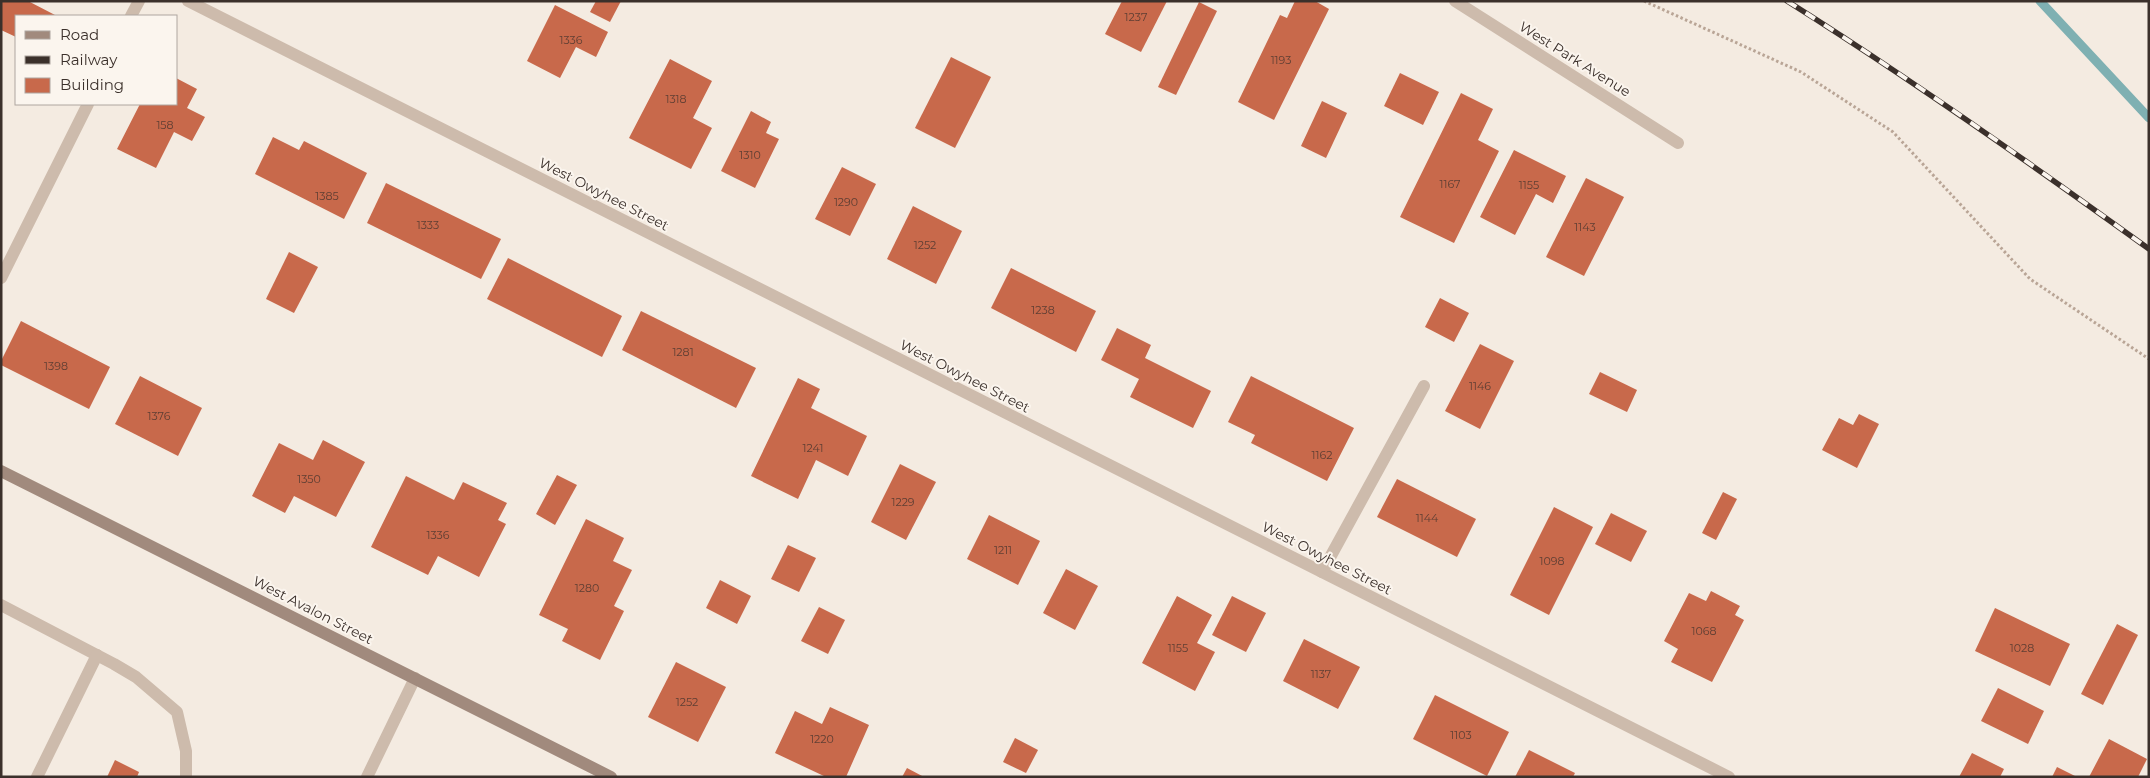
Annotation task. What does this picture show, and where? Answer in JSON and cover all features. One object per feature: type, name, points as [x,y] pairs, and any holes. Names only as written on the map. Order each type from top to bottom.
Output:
[{"type":"main road","name":"West Avalon Street","points":[[1,471],[612,777]]},
{"type":"street","points":[[132,15],[139,1]]},
{"type":"street","name":"West Owyhee Street","points":[[188,1],[1729,777]]},
{"type":"street","name":"West Park Avenue","points":[[1456,1],[1678,143]]},
{"type":"street","points":[[1,278],[88,105]]},
{"type":"street","points":[[1322,572],[1424,386]]},
{"type":"street","points":[[1,605],[97,655],[136,678],[177,712],[186,751],[186,777]]},
{"type":"street","points":[[37,777],[97,655]]},
{"type":"street","points":[[367,777],[415,678]]},
{"type":"path","points":[[1644,1],[1802,72],[1894,132],[2030,279],[2149,359]]},
{"type":"building","points":[[1,1],[28,1],[55,15],[15,15],[15,37],[1,30]]},
{"type":"building","points":[[596,1],[621,1],[610,22],[590,12]]},
{"type":"building","points":[[1122,1],[1167,1],[1141,52],[1105,34]]},
{"type":"building","points":[[1295,1],[1315,1],[1329,9],[1274,120],[1238,102],[1280,15],[1287,18]]},
{"type":"building","points":[[1199,2],[1217,11],[1176,95],[1158,87]]},
{"type":"building","points":[[555,5],[608,32],[596,57],[576,47],[560,78],[527,61]]},
{"type":"building","points":[[951,57],[991,77],[955,148],[915,128]]},
{"type":"building","points":[[670,59],[712,81],[693,118],[712,128],[691,169],[629,138]]},
{"type":"building","points":[[1400,73],[1439,92],[1423,125],[1384,106]]},
{"type":"building","points":[[178,79],[197,89],[187,108],[205,117],[192,141],[174,132],[156,168],[117,149],[139,105],[178,105]]},
{"type":"building","points":[[1461,93],[1493,109],[1478,140],[1499,151],[1454,243],[1400,217]]},
{"type":"building","points":[[1322,101],[1347,113],[1326,158],[1301,146]]},
{"type":"building","points":[[751,111],[771,122],[766,133],[779,139],[755,188],[721,171]]},
{"type":"building","points":[[273,137],[299,150],[304,141],[367,173],[344,219],[255,174]]},
{"type":"building","points":[[1514,150],[1566,176],[1553,203],[1536,194],[1515,235],[1480,217]]},
{"type":"building","points":[[842,167],[876,184],[850,236],[815,219]]},
{"type":"building","points":[[1586,178],[1624,197],[1584,276],[1546,257]]},
{"type":"building","points":[[386,183],[501,239],[481,279],[367,223]]},
{"type":"building","points":[[913,206],[962,231],[936,284],[887,259]]},
{"type":"building","points":[[289,252],[318,267],[294,313],[266,299]]},
{"type":"building","points":[[508,258],[622,316],[602,357],[487,299]]},
{"type":"building","points":[[1011,268],[1096,311],[1076,352],[991,308]]},
{"type":"building","points":[[1440,298],[1469,313],[1454,342],[1425,327]]},
{"type":"building","points":[[641,311],[756,368],[736,408],[622,350]]},
{"type":"building","points":[[21,321],[110,367],[89,409],[1,365],[1,361]]},
{"type":"building","points":[[1117,328],[1151,345],[1145,358],[1211,391],[1193,428],[1130,397],[1139,379],[1101,360]]},
{"type":"building","points":[[1480,344],[1514,361],[1480,429],[1445,411]]},
{"type":"building","points":[[1600,372],[1637,390],[1627,412],[1589,394]]},
{"type":"building","points":[[140,376],[202,408],[178,456],[115,424]]},
{"type":"building","points":[[1251,376],[1354,428],[1327,481],[1251,443],[1255,435],[1228,422]]},
{"type":"building","points":[[798,378],[820,389],[811,408],[867,436],[848,476],[816,460],[798,499],[751,476]]},
{"type":"building","points":[[1859,414],[1879,424],[1857,468],[1822,450],[1839,418],[1853,425]]},
{"type":"building","points":[[323,440],[365,462],[336,517],[294,496],[285,513],[252,496],[279,443],[313,460]]},
{"type":"building","points":[[900,464],[936,482],[906,540],[871,522]]},
{"type":"building","points":[[557,475],[577,485],[555,525],[536,514]]},
{"type":"building","points":[[406,476],[454,500],[463,482],[507,503],[498,520],[506,524],[479,577],[438,556],[428,575],[371,547]]},
{"type":"building","points":[[1397,479],[1476,519],[1457,557],[1377,517]]},
{"type":"building","points":[[1723,492],[1737,499],[1716,540],[1702,533]]},
{"type":"building","points":[[1554,507],[1593,527],[1549,615],[1510,595]]},
{"type":"building","points":[[1611,513],[1647,531],[1631,562],[1595,544]]},
{"type":"building","points":[[989,515],[1040,541],[1018,585],[967,559]]},
{"type":"building","points":[[586,519],[624,538],[613,561],[632,570],[614,606],[624,611],[600,660],[562,641],[568,629],[539,615]]},
{"type":"building","points":[[788,545],[816,558],[799,592],[771,579]]},
{"type":"building","points":[[1066,569],[1098,586],[1075,630],[1043,613]]},
{"type":"building","points":[[720,580],[751,596],[737,624],[706,608]]},
{"type":"building","points":[[1711,591],[1740,606],[1735,615],[1744,620],[1712,682],[1671,662],[1678,649],[1664,641],[1689,593],[1706,601]]},
{"type":"building","points":[[1177,596],[1212,615],[1197,643],[1215,652],[1195,691],[1142,663]]},
{"type":"building","points":[[1232,596],[1266,613],[1246,652],[1212,635]]},
{"type":"building","points":[[819,607],[845,620],[828,654],[801,641]]},
{"type":"building","points":[[1995,608],[2070,644],[2050,686],[1975,651]]},
{"type":"building","points":[[2117,624],[2138,635],[2103,705],[2081,694]]},
{"type":"building","points":[[1304,639],[1360,667],[1338,709],[1283,681]]},
{"type":"building","points":[[676,662],[726,687],[698,742],[648,717]]},
{"type":"building","points":[[1998,688],[2044,711],[2028,744],[1981,721]]},
{"type":"building","points":[[1435,695],[1509,732],[1487,776],[1413,739]]},
{"type":"building","points":[[830,707],[869,725],[846,777],[826,777],[775,753],[795,711],[822,724]]},
{"type":"building","points":[[1015,738],[1038,750],[1026,773],[1003,762]]},
{"type":"building","points":[[2109,739],[2147,759],[2138,777],[2089,777]]},
{"type":"building","points":[[1529,750],[1575,773],[1573,777],[1515,777]]},
{"type":"building","points":[[1972,753],[2004,769],[2000,777],[1959,777]]},
{"type":"building","points":[[115,760],[139,772],[137,777],[107,777]]},
{"type":"building","points":[[2057,767],[2077,777],[2052,777]]},
{"type":"building","points":[[907,768],[924,777],[902,777]]},
{"type":"waterway","points":[[2040,1],[2149,118]]},
{"type":"railway","points":[[1787,1],[1970,122],[2149,249]]}]
